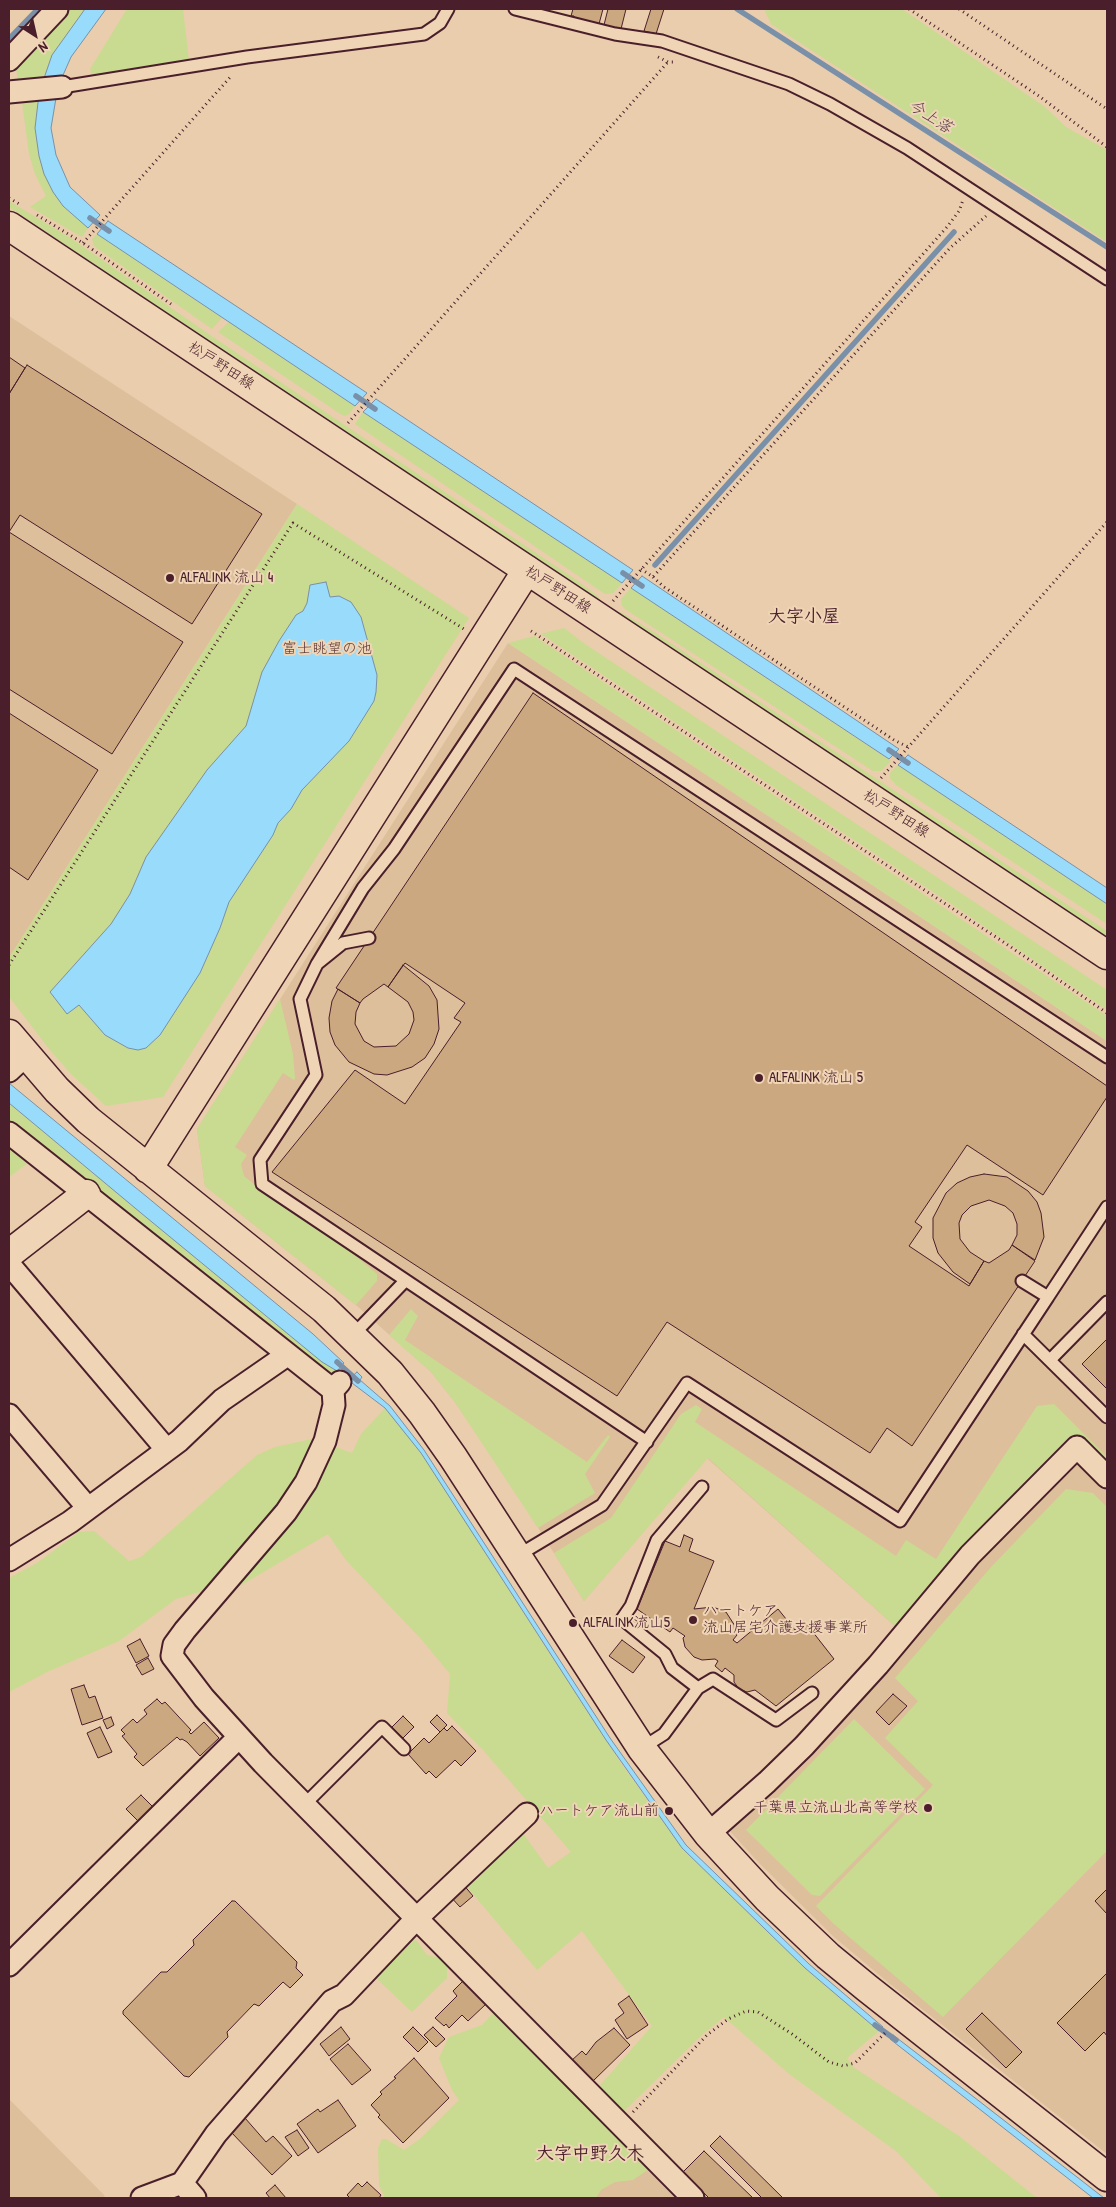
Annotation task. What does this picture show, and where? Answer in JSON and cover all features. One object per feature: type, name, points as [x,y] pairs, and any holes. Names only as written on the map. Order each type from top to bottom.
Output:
[{"type":"street","points":[[9,60],[57,9]]},
{"type":"street","points":[[9,92],[62,87]]},
{"type":"street","name":"松戸野田線","points":[[9,226],[1107,955]]},
{"type":"street","points":[[148,1169],[527,570]]},
{"type":"street","points":[[9,1034],[17,1064],[324,1309],[353,1335],[390,1373],[422,1413],[642,1749],[708,1834],[767,1898],[828,1956],[1107,2177]]},
{"type":"street","points":[[9,1133],[287,1355],[337,1386],[325,1441],[306,1482],[286,1512],[174,1645],[172,1656],[204,1698],[304,1805],[693,2198]]},
{"type":"street","points":[[9,1254],[86,1194]]},
{"type":"street","points":[[9,1264],[167,1450]]},
{"type":"street","points":[[9,1560],[70,1522],[167,1450],[222,1400],[287,1355]]},
{"type":"street","points":[[9,1415],[88,1508]]},
{"type":"street","points":[[708,1834],[767,1782],[804,1746],[878,1664],[970,1555],[1077,1447],[1107,1477]]},
{"type":"street","points":[[9,1965],[239,1737]]},
{"type":"street","points":[[142,2198],[189,2190],[193,2165],[216,2134],[332,2001],[344,1995],[416,1919],[527,1814]]},
{"type":"lane","points":[[62,87],[247,57],[424,34],[440,23],[448,9]]},
{"type":"lane","points":[[515,9],[615,34],[662,40],[789,84],[830,104],[899,144],[1107,279]]},
{"type":"lane","points":[[647,1442],[262,1184],[260,1160],[316,1075],[300,999],[317,964],[363,888],[394,849],[514,669],[1107,1057]]},
{"type":"lane","points":[[317,964],[343,943],[369,938]]},
{"type":"lane","points":[[516,1557],[602,1505],[687,1383],[900,1522],[1107,1207]]},
{"type":"lane","points":[[353,1335],[405,1281]]},
{"type":"lane","points":[[1022,1281],[1048,1297]]},
{"type":"lane","points":[[1050,1360],[1107,1302]]},
{"type":"lane","points":[[1023,1334],[1107,1417]]},
{"type":"lane","points":[[698,1688],[672,1668],[665,1654],[622,1619],[632,1606],[657,1540],[702,1487]]},
{"type":"lane","points":[[642,1749],[664,1734],[698,1688],[714,1679],[776,1720],[812,1693]]},
{"type":"lane","points":[[304,1805],[382,1727],[404,1749]]},
{"type":"path","points":[[909,9],[1039,96],[1107,147]]},
{"type":"path","points":[[959,9],[1107,109]]},
{"type":"path","points":[[83,243],[247,57]]},
{"type":"path","points":[[348,422],[668,62]]},
{"type":"path","points":[[626,586],[947,227],[959,211],[967,189]]},
{"type":"path","points":[[653,577],[950,248],[996,207]]},
{"type":"path","points":[[880,778],[1107,522]]},
{"type":"path","points":[[9,965],[293,523],[466,631]]},
{"type":"path","points":[[641,569],[664,587],[906,748]]},
{"type":"path","points":[[532,631],[1002,941],[1107,1014]]},
{"type":"path","points":[[620,2125],[707,2035],[728,2019],[746,2011],[758,2012],[792,2034],[829,2062],[844,2066],[854,2062],[880,2037]]},
{"type":"shaded area","points":[[9,316],[297,504],[9,958]]},
{"type":"shaded area","name":"ALFALINK 流山 5","points":[[508,643],[1107,1041],[1107,1464],[1078,1435],[1001,1509],[898,1629],[707,1458],[584,1601],[500,1467],[454,1401],[431,1372],[356,1305],[205,1186],[197,1129]]},
{"type":"shaded area","name":"千葉県立流山北高等学校","points":[[1083,1464],[1107,1487],[1107,2154],[890,1984],[834,1937],[759,1863],[727,1828],[969,1569],[1072,1465]]},
{"type":"shaded area","points":[[9,2099],[104,2195],[105,2198],[9,2198]]},
{"type":"shaded area","points":[[615,2127],[682,2198],[541,2198]]},
{"type":"green space","points":[[61,9],[85,9],[60,44],[42,84],[18,84],[16,66]]},
{"type":"green space","points":[[127,9],[183,9],[189,61],[92,76],[90,69]]},
{"type":"green space","points":[[764,9],[902,9],[1045,107],[1066,127],[1107,150],[1107,242],[771,24]]},
{"type":"green space","points":[[39,94],[35,128],[39,156],[63,206],[88,228],[82,237],[30,207],[46,196],[35,174],[29,154],[21,95]]},
{"type":"green space","points":[[9,201],[69,237],[213,337],[575,579],[598,596],[600,601],[598,602],[9,207]]},
{"type":"green space","points":[[97,234],[222,318],[212,329],[94,246],[92,239]]},
{"type":"green space","points":[[229,322],[355,406],[349,414],[342,415],[218,332]]},
{"type":"green space","points":[[363,412],[622,583],[613,593],[605,594],[355,424]]},
{"type":"green space","name":"富士眺望の池","points":[[297,504],[469,618],[163,1097],[106,1106],[72,1075],[10,998],[9,958]]},
{"type":"green space","points":[[631,588],[891,761],[881,771],[873,771],[625,609],[622,606],[621,599]]},
{"type":"green space","points":[[621,612],[1107,931],[1107,940],[618,613]]},
{"type":"green space","points":[[564,628],[585,644],[1107,990],[1107,1010],[953,905],[541,634]]},
{"type":"green space","points":[[534,636],[1107,1016],[1107,1041],[508,643]]},
{"type":"green space","points":[[898,765],[1107,904],[1107,924],[896,785],[890,778],[890,773]]},
{"type":"green space","points":[[280,999],[293,1054],[295,1078],[294,1080],[283,1073],[235,1147],[247,1155],[241,1164],[244,1176],[276,1202],[351,1252],[377,1274],[377,1281],[356,1305],[205,1186],[197,1129]]},
{"type":"green space","points":[[9,1103],[338,1373],[335,1378],[9,1123]]},
{"type":"green space","points":[[9,1144],[31,1161],[9,1177]]},
{"type":"green space","points":[[411,1309],[418,1316],[405,1340],[587,1462],[608,1435],[610,1437],[585,1474],[595,1493],[538,1528],[454,1401],[431,1372],[389,1335]]},
{"type":"green space","points":[[1054,1404],[1107,1457],[1107,1464],[1078,1435],[1001,1509],[898,1629],[708,1458],[584,1601],[554,1553],[611,1518],[681,1414],[696,1405],[702,1409],[695,1422],[896,1556],[906,1540],[936,1559],[1037,1406]]},
{"type":"green space","points":[[385,1408],[405,1430],[443,1485],[620,1762],[682,1848],[805,1968],[879,2031],[847,2058],[853,2067],[959,2136],[1037,2198],[941,2198],[896,2151],[789,2074],[724,2017],[704,2033],[620,2115],[595,2091],[652,2026],[582,1931],[537,1970],[462,1881],[520,1829],[548,1868],[571,1852],[483,1750],[447,1713],[450,1674],[422,1640],[345,1559],[328,1534],[221,1597],[330,1445],[352,1453],[361,1434]]},
{"type":"green space","points":[[317,1438],[295,1487],[220,1586],[176,1599],[119,1641],[49,1671],[9,1692],[9,1578],[37,1563],[79,1532],[94,1531],[129,1561],[141,1557],[257,1455],[275,1447]]},
{"type":"green space","name":"千葉県立流山北高等学校","points":[[1066,1489],[1093,1493],[1107,1507],[1107,1851],[943,2017],[835,1925],[816,1906],[933,1785],[885,1738],[918,1701],[895,1678],[991,1567]]},
{"type":"green space","points":[[854,1719],[925,1789],[820,1896],[812,1895],[746,1830]]},
{"type":"green space","points":[[411,1939],[417,1941],[427,1955],[440,1958],[447,1965],[447,1978],[412,2012],[375,1977]]},
{"type":"green space","points":[[497,2009],[652,2167],[633,2180],[615,2182],[601,2190],[596,2198],[385,2198],[379,2185],[378,2148],[382,2139],[386,2139],[404,2150],[420,2139],[459,2100],[452,2090],[439,2058],[449,2037],[482,2025]]},
{"type":"water","points":[[85,9],[106,9],[71,57],[60,82],[42,84],[52,55]]},
{"type":"water","points":[[57,92],[51,128],[56,155],[70,187],[100,215],[88,228],[63,206],[53,192],[44,174],[39,156],[35,128],[39,94]]},
{"type":"water","points":[[108,221],[367,393],[355,406],[97,234]]},
{"type":"water","points":[[376,399],[633,570],[622,583],[363,412]]},
{"type":"water","points":[[642,576],[899,749],[889,759],[631,588]]},
{"type":"water","points":[[326,582],[330,597],[339,596],[351,602],[361,617],[377,675],[374,701],[349,741],[302,790],[291,809],[278,823],[273,835],[229,902],[200,973],[160,1035],[146,1048],[138,1050],[128,1048],[105,1035],[79,1005],[67,1014],[50,992],[111,924],[130,894],[146,857],[207,770],[246,726],[262,672],[296,615],[303,611],[307,603],[310,585]]},
{"type":"water","points":[[908,755],[1107,888],[1107,904],[898,765]]},
{"type":"water","points":[[9,1083],[313,1334],[344,1363],[337,1371],[322,1362],[9,1103]]},
{"type":"water","points":[[357,1372],[362,1377],[360,1380],[390,1406],[424,1450],[610,1738],[686,1845],[809,1964],[883,2027],[879,2031],[805,1968],[682,1848],[606,1740],[421,1453],[385,1408],[348,1380]]},
{"type":"water","points":[[893,2035],[1104,2198],[1093,2198],[890,2039]]},
{"type":"building","points":[[573,9],[603,9],[599,24],[574,18],[574,16],[571,16]]},
{"type":"building","points":[[608,9],[626,9],[621,29],[604,25]]},
{"type":"building","points":[[651,9],[664,9],[656,34],[644,31]]},
{"type":"building","points":[[9,357],[25,368],[9,394]]},
{"type":"building","name":"ALFALINK 流山 4","points":[[27,365],[262,514],[192,624],[20,515],[9,532],[9,394]]},
{"type":"building","points":[[9,532],[183,642],[112,754],[9,689]]},
{"type":"building","name":"ALFALINK 流山 5","points":[[533,693],[1107,1086],[1107,1097],[1043,1195],[967,1145],[915,1222],[922,1227],[909,1246],[969,1286],[984,1261],[989,1263],[1009,1250],[1012,1245],[1035,1261],[912,1446],[887,1428],[870,1453],[667,1322],[617,1396],[272,1172],[355,1070],[405,1104],[461,1022],[454,1018],[465,1003],[405,963],[388,987],[384,984],[360,1003],[336,988]]},
{"type":"building","points":[[9,713],[98,770],[28,880],[9,867]]},
{"type":"building","points":[[403,965],[429,986],[437,1000],[439,1029],[434,1044],[425,1058],[412,1067],[387,1075],[374,1074],[349,1062],[335,1045],[330,1032],[329,1018],[332,1001],[338,989],[360,1003],[356,1012],[355,1024],[364,1041],[374,1047],[396,1046],[409,1034],[414,1020],[413,1012],[408,1002],[388,987]]},
{"type":"building","points":[[984,1174],[1007,1177],[1028,1191],[1037,1202],[1041,1213],[1044,1237],[1035,1260],[1012,1245],[1017,1235],[1017,1224],[1013,1213],[1005,1206],[989,1200],[971,1206],[962,1215],[959,1223],[960,1239],[970,1252],[984,1261],[970,1284],[953,1272],[938,1253],[933,1238],[933,1218],[946,1193],[957,1183],[970,1177]]},
{"type":"building","points":[[1107,1339],[1107,1389],[1082,1364]]},
{"type":"building","name":"ハートケア 流山居宅介護支援事業所","points":[[684,1535],[693,1539],[689,1551],[714,1561],[694,1609],[713,1607],[726,1612],[735,1626],[737,1635],[733,1640],[737,1643],[778,1609],[795,1630],[805,1622],[834,1659],[776,1706],[755,1690],[747,1692],[739,1689],[734,1682],[734,1675],[725,1668],[722,1672],[715,1666],[718,1661],[715,1659],[702,1660],[694,1657],[685,1647],[683,1638],[685,1636],[673,1628],[670,1632],[637,1609],[665,1541],[680,1547]]},
{"type":"building","points":[[140,1639],[149,1656],[136,1663],[127,1646]]},
{"type":"building","points":[[622,1640],[645,1657],[633,1673],[609,1656]]},
{"type":"building","points":[[148,1658],[154,1669],[142,1675],[136,1665]]},
{"type":"building","points":[[84,1685],[89,1698],[95,1696],[103,1718],[82,1725],[71,1689]]},
{"type":"building","points":[[893,1694],[907,1706],[889,1725],[876,1712]]},
{"type":"building","points":[[157,1699],[162,1704],[165,1702],[191,1730],[189,1732],[191,1734],[204,1722],[219,1738],[200,1756],[187,1742],[177,1737],[143,1766],[134,1757],[137,1754],[122,1736],[125,1734],[121,1730],[133,1719],[137,1723],[147,1714],[144,1710]]},
{"type":"building","points":[[437,1715],[447,1725],[440,1732],[430,1722]]},
{"type":"building","points":[[403,1716],[414,1727],[403,1738],[392,1727]]},
{"type":"building","points":[[111,1717],[114,1725],[107,1729],[103,1720]]},
{"type":"building","points":[[452,1726],[476,1751],[461,1766],[455,1760],[436,1778],[429,1771],[426,1774],[408,1754],[424,1738],[429,1743],[444,1728],[447,1731]]},
{"type":"building","points":[[100,1727],[112,1752],[98,1758],[87,1733]]},
{"type":"building","points":[[141,1795],[153,1807],[139,1822],[126,1809]]},
{"type":"building","points":[[462,1883],[473,1896],[460,1907],[449,1895]]},
{"type":"building","points":[[1107,1889],[1107,1914],[1095,1901]]},
{"type":"building","points":[[232,1901],[235,1901],[297,1962],[296,1968],[303,1975],[290,1988],[283,1982],[259,2006],[254,2004],[227,2032],[228,2037],[189,2077],[184,2076],[123,2014],[123,2011],[161,1972],[167,1972],[194,1945],[193,1940]]},
{"type":"building","points":[[1107,1973],[1107,2036],[1104,2032],[1085,2051],[1057,2023]]},
{"type":"building","points":[[463,1981],[486,2004],[468,2021],[462,2015],[449,2028],[446,2024],[444,2026],[435,2018],[457,1996],[453,1991]]},
{"type":"building","points":[[629,1996],[648,2025],[627,2039],[615,2020],[624,2013],[618,2004]]},
{"type":"building","points":[[982,2013],[1022,2052],[1006,2068],[966,2029]]},
{"type":"building","points":[[341,2027],[350,2039],[329,2056],[320,2044]]},
{"type":"building","points":[[413,2027],[428,2042],[418,2052],[403,2037]]},
{"type":"building","points":[[433,2027],[445,2039],[436,2047],[424,2035]]},
{"type":"building","points":[[614,2028],[630,2045],[592,2082],[571,2061],[582,2051],[586,2055],[596,2042]]},
{"type":"building","points":[[348,2044],[371,2070],[352,2085],[330,2059]]},
{"type":"building","points":[[414,2058],[449,2098],[403,2143],[378,2117],[380,2115],[371,2105],[382,2094],[380,2092]]},
{"type":"building","points":[[338,2100],[356,2126],[318,2153],[297,2124],[318,2109],[320,2112]]},
{"type":"building","points":[[245,2118],[266,2142],[273,2136],[292,2156],[272,2175],[231,2132]]},
{"type":"building","points":[[297,2130],[309,2148],[298,2156],[285,2137]]},
{"type":"building","points":[[720,2136],[783,2198],[762,2198],[710,2146]]},
{"type":"building","points":[[704,2151],[753,2198],[709,2198],[683,2172]]},
{"type":"building","points":[[367,2182],[381,2195],[379,2198],[350,2198],[347,2195],[358,2183],[362,2187]]},
{"type":"building","points":[[275,2185],[286,2198],[270,2198],[266,2193]]},
{"type":"waterway","points":[[9,39],[38,9]]},
{"type":"waterway","name":"今上落","points":[[737,9],[1107,247]]},
{"type":"waterway","points":[[90,218],[109,231]]},
{"type":"waterway","points":[[655,565],[954,232]]},
{"type":"waterway","points":[[356,396],[375,409]]},
{"type":"waterway","points":[[623,573],[642,586]]},
{"type":"waterway","points":[[889,750],[908,763]]},
{"type":"waterway","points":[[337,1362],[358,1381]]},
{"type":"waterway","points":[[875,2025],[896,2040]]},
{"type":"place","name":"ALFALINK 流山 4","points":[[170,578]]},
{"type":"place","name":"ALFALINK 流山 5","points":[[759,1078]]},
{"type":"place","name":"ハートケア 流山居宅介護支援事業所","points":[[693,1620]]},
{"type":"place","name":"ALFALINK流山5","points":[[573,1623]]},
{"type":"place","name":"千葉県立流山北高等学校","points":[[928,1808]]},
{"type":"place","name":"ハートケア流山前","points":[[669,1811]]},
{"type":"district","name":"大字小屋","points":[[804,617]]},
{"type":"district","name":"大字中野久木","points":[[590,2154]]}]
